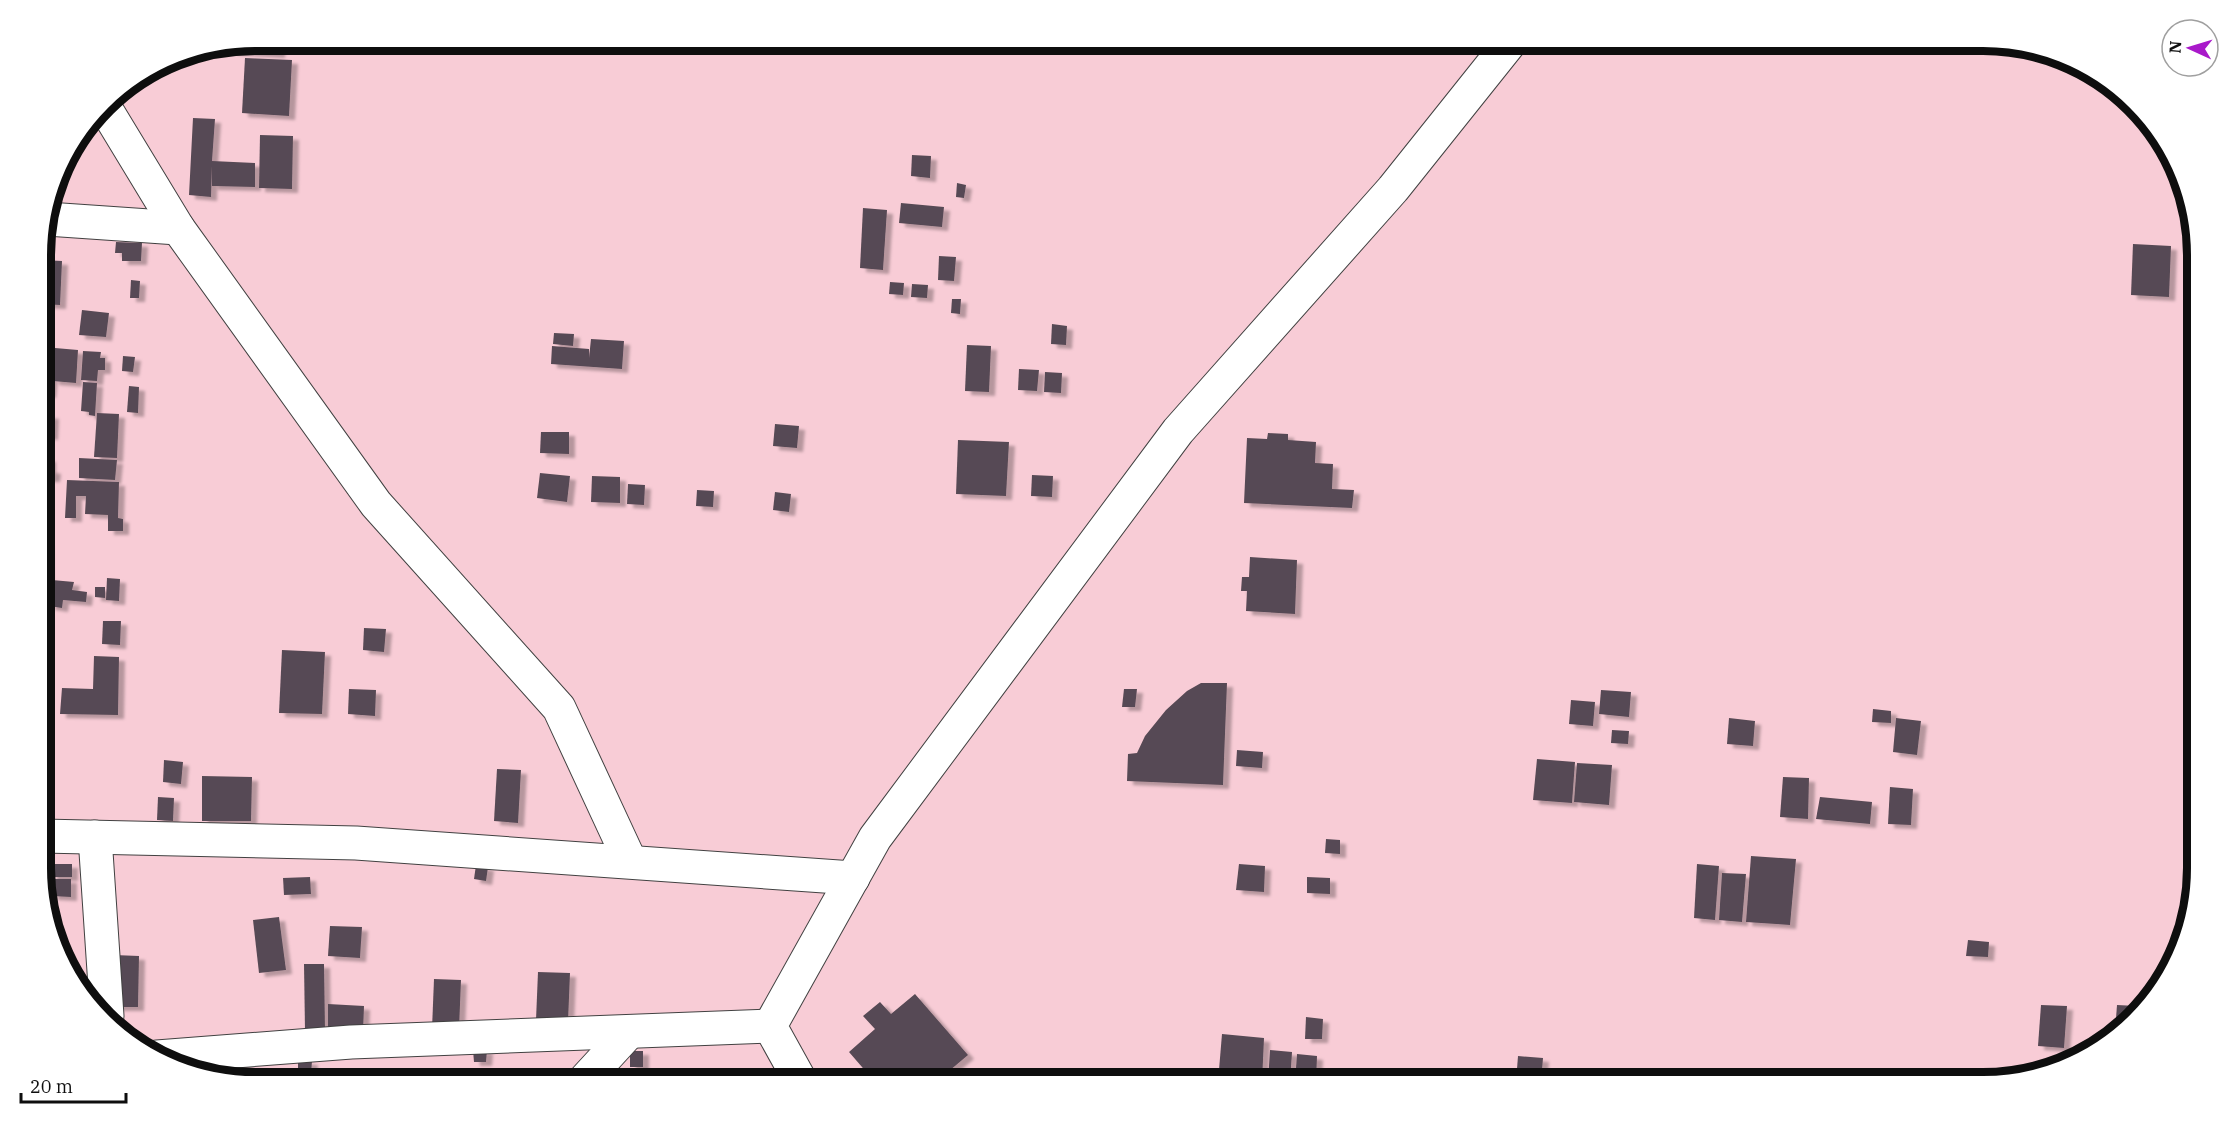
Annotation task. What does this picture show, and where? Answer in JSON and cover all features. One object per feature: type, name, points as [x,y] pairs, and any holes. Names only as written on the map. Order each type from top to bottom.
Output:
[{"type":"street","points":[[770,1026],[875,838],[1178,431],[1393,189],[1503,51]]},
{"type":"street","points":[[109,114],[178,228],[376,504],[559,708],[630,861]]},
{"type":"street","points":[[55,220],[178,228]]},
{"type":"street","points":[[51,836],[356,843],[853,878]]},
{"type":"street","points":[[95,837],[106,1006]]},
{"type":"street","points":[[176,1056],[351,1042],[770,1026]]},
{"type":"street","points":[[770,1026],[795,1072]]},
{"type":"street","points":[[592,1072],[628,1032]]},
{"type":"shaded area","points":[[255,51],[1983,51],[2023,55],[2073,72],[2096,85],[2117,102],[2153,142],[2176,190],[2185,229],[2187,255],[2187,868],[2183,908],[2166,958],[2153,981],[2136,1002],[2096,1038],[2048,1061],[1996,1072],[255,1072],[215,1068],[165,1051],[142,1038],[121,1021],[85,981],[62,933],[53,894],[51,868],[51,242],[58,202],[72,165],[85,142],[102,121],[121,102],[153,78],[202,58]]},
{"type":"building","points":[[279,51],[279,54],[244,52]]},
{"type":"building","points":[[245,58],[292,60],[289,116],[242,113]]},
{"type":"building","points":[[193,118],[215,119],[212,161],[255,163],[255,187],[212,186],[212,166],[211,197],[189,195]]},
{"type":"building","points":[[260,135],[293,136],[292,189],[259,188]]},
{"type":"building","points":[[912,155],[931,156],[930,178],[911,176]]},
{"type":"building","points":[[957,183],[966,185],[964,198],[956,197]]},
{"type":"building","points":[[901,203],[944,207],[942,227],[899,223]]},
{"type":"building","points":[[863,208],[887,210],[883,270],[860,268]]},
{"type":"building","points":[[116,242],[142,243],[141,261],[122,261],[122,253],[115,253]]},
{"type":"building","points":[[2133,244],[2171,246],[2169,297],[2131,295]]},
{"type":"building","points":[[939,256],[956,257],[954,281],[938,280]]},
{"type":"building","points":[[51,260],[62,261],[60,305],[51,305]]},
{"type":"building","points":[[131,280],[140,281],[139,298],[130,298]]},
{"type":"building","points":[[890,282],[904,283],[903,295],[889,294]]},
{"type":"building","points":[[912,284],[928,285],[927,298],[911,297]]},
{"type":"building","points":[[952,299],[961,299],[960,314],[951,313]]},
{"type":"building","points":[[82,310],[109,313],[106,337],[79,335]]},
{"type":"building","points":[[1052,324],[1067,326],[1066,345],[1051,344]]},
{"type":"building","points":[[554,333],[574,334],[573,346],[553,344]]},
{"type":"building","points":[[591,339],[624,341],[622,369],[551,364],[552,346],[589,349],[589,358]]},
{"type":"building","points":[[967,345],[991,346],[989,392],[965,391]]},
{"type":"building","points":[[55,348],[78,350],[76,383],[53,381]]},
{"type":"building","points":[[83,351],[101,352],[100,358],[105,358],[105,370],[98,370],[97,381],[81,380]]},
{"type":"building","points":[[123,356],[135,357],[133,372],[122,371]]},
{"type":"building","points":[[1019,369],[1039,370],[1037,391],[1018,390]]},
{"type":"building","points":[[1045,372],[1062,373],[1061,393],[1044,392]]},
{"type":"building","points":[[83,382],[97,383],[95,416],[81,411]]},
{"type":"building","points":[[129,386],[139,387],[138,413],[127,412]]},
{"type":"building","points":[[97,413],[119,414],[117,458],[94,457]]},
{"type":"building","points":[[51,415],[53,415],[51,436]]},
{"type":"building","points":[[775,424],[799,426],[797,448],[773,446]]},
{"type":"building","points":[[541,432],[569,432],[569,454],[540,453]]},
{"type":"building","points":[[1268,433],[1288,434],[1288,440],[1316,442],[1315,463],[1333,464],[1332,489],[1354,490],[1352,508],[1244,503],[1247,438],[1267,439]]},
{"type":"building","points":[[958,440],[1009,442],[1006,496],[956,494]]},
{"type":"building","points":[[79,458],[117,460],[115,480],[79,478]]},
{"type":"building","points":[[51,469],[55,470],[54,478],[51,478]]},
{"type":"building","points":[[540,473],[570,476],[567,502],[537,498]]},
{"type":"building","points":[[1032,475],[1053,476],[1052,497],[1031,496]]},
{"type":"building","points":[[592,476],[620,477],[620,503],[591,502]]},
{"type":"building","points":[[67,480],[119,482],[118,518],[123,519],[123,531],[108,531],[108,515],[85,514],[86,496],[76,496],[76,518],[65,518]]},
{"type":"building","points":[[628,484],[645,485],[644,505],[627,504]]},
{"type":"building","points":[[697,490],[714,491],[713,507],[696,506]]},
{"type":"building","points":[[775,492],[791,494],[789,512],[773,510]]},
{"type":"building","points":[[1250,557],[1297,560],[1295,614],[1246,611],[1247,591],[1241,591],[1242,577],[1249,577]]},
{"type":"building","points":[[107,578],[120,579],[119,601],[106,600]]},
{"type":"building","points":[[52,580],[74,582],[72,590],[87,592],[86,602],[63,600],[62,608],[51,606]]},
{"type":"building","points":[[95,587],[105,587],[105,598],[95,597]]},
{"type":"building","points":[[103,621],[121,621],[120,645],[102,644]]},
{"type":"building","points":[[364,628],[386,629],[384,652],[363,650]]},
{"type":"building","points":[[282,650],[325,652],[322,714],[279,713]]},
{"type":"building","points":[[94,656],[119,657],[118,715],[60,714],[62,688],[93,689]]},
{"type":"building","points":[[1201,683],[1227,683],[1223,785],[1127,781],[1128,754],[1137,753],[1145,736],[1166,710],[1187,691]]},
{"type":"building","points":[[349,689],[376,690],[375,716],[348,714]]},
{"type":"building","points":[[1124,689],[1137,689],[1135,707],[1122,707]]},
{"type":"building","points":[[1601,690],[1631,692],[1629,717],[1599,714]]},
{"type":"building","points":[[1571,700],[1595,702],[1593,726],[1569,724]]},
{"type":"building","points":[[1873,709],[1891,711],[1891,723],[1872,722]]},
{"type":"building","points":[[1729,718],[1755,721],[1753,746],[1727,744]]},
{"type":"building","points":[[1896,718],[1921,721],[1917,755],[1893,752]]},
{"type":"building","points":[[1612,730],[1629,731],[1628,744],[1611,743]]},
{"type":"building","points":[[1237,750],[1263,752],[1262,768],[1236,766]]},
{"type":"building","points":[[1537,759],[1575,762],[1572,803],[1533,800]]},
{"type":"building","points":[[164,760],[183,762],[181,784],[163,782]]},
{"type":"building","points":[[1577,763],[1612,765],[1609,805],[1574,802]]},
{"type":"building","points":[[497,769],[521,770],[518,823],[494,821]]},
{"type":"building","points":[[202,776],[252,777],[251,821],[202,821]]},
{"type":"building","points":[[1783,777],[1809,778],[1808,819],[1780,817]]},
{"type":"building","points":[[1890,787],[1913,789],[1911,825],[1888,824]]},
{"type":"building","points":[[158,797],[174,798],[173,821],[157,820]]},
{"type":"building","points":[[1820,797],[1872,802],[1870,824],[1816,819]]},
{"type":"building","points":[[1326,839],[1340,840],[1340,854],[1325,853]]},
{"type":"building","points":[[1751,856],[1796,859],[1790,925],[1746,922]]},
{"type":"building","points":[[51,864],[72,864],[72,877],[52,877]]},
{"type":"building","points":[[1239,864],[1265,866],[1264,892],[1236,890]]},
{"type":"building","points":[[1697,864],[1719,866],[1715,920],[1694,918]]},
{"type":"building","points":[[476,865],[488,867],[486,881],[474,879]]},
{"type":"building","points":[[1722,873],[1746,874],[1742,922],[1719,920]]},
{"type":"building","points":[[310,877],[311,894],[284,895],[283,878]]},
{"type":"building","points":[[1307,877],[1330,878],[1330,894],[1307,893]]},
{"type":"building","points":[[52,879],[71,879],[71,897],[53,896]]},
{"type":"building","points":[[279,917],[286,970],[259,973],[253,920]]},
{"type":"building","points":[[330,926],[362,927],[360,958],[328,956]]},
{"type":"building","points":[[1968,940],[1989,942],[1988,957],[1966,956]]},
{"type":"building","points":[[114,955],[139,956],[138,1007],[113,1007]]},
{"type":"building","points":[[304,964],[324,964],[325,1030],[305,1030]]},
{"type":"building","points":[[538,972],[570,973],[568,1022],[536,1020]]},
{"type":"building","points":[[434,979],[461,980],[459,1029],[432,1029]]},
{"type":"building","points":[[915,994],[968,1055],[948,1072],[866,1072],[849,1052],[875,1029],[863,1016],[880,1002],[891,1014]]},
{"type":"building","points":[[328,1004],[364,1006],[363,1032],[328,1031]]},
{"type":"building","points":[[2041,1005],[2067,1006],[2064,1048],[2038,1046]]},
{"type":"building","points":[[2117,1005],[2132,1006],[2117,1021]]},
{"type":"building","points":[[1306,1017],[1323,1019],[1322,1039],[1305,1039]]},
{"type":"building","points":[[1222,1034],[1264,1038],[1262,1072],[1219,1072]]},
{"type":"building","points":[[473,1050],[487,1050],[486,1062],[474,1062]]},
{"type":"building","points":[[1270,1050],[1292,1052],[1291,1072],[1269,1072]]},
{"type":"building","points":[[630,1051],[643,1051],[643,1067],[630,1067]]},
{"type":"building","points":[[1297,1054],[1317,1056],[1316,1072],[1296,1072]]},
{"type":"building","points":[[1518,1056],[1543,1058],[1542,1072],[1517,1072]]},
{"type":"building","points":[[298,1060],[312,1061],[311,1072],[298,1072]]}]
